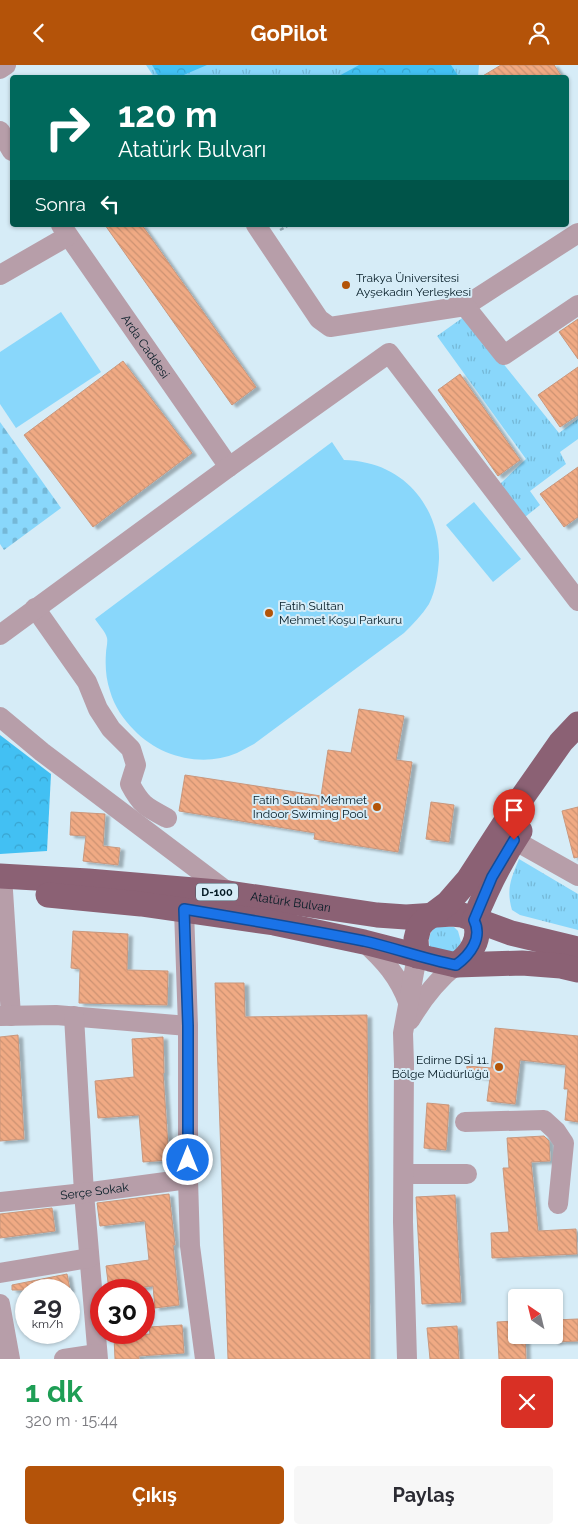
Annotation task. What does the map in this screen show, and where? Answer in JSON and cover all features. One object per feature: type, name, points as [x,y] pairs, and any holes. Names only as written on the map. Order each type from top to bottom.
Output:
[{"type":"main road","points":[[417,956],[416,939],[419,927],[448,903],[468,880],[560,742],[578,724]]},
{"type":"main road","points":[[456,965],[472,951],[476,936],[476,923],[474,920],[492,877],[514,840],[578,747]]},
{"type":"main road","name":"Atatürk Bulvarı","points":[[1,886],[88,881],[229,893],[377,915],[406,917],[462,915],[511,933],[578,949]]},
{"type":"main road","name":"Atatürk Bulvarı","points":[[1,886],[184,909],[274,923],[364,941],[456,965],[522,963],[561,966],[578,970]]},
{"type":"street","points":[[0,69],[6,65]]},
{"type":"street","points":[[0,131],[10,148]]},
{"type":"street","points":[[257,227],[319,319],[330,327],[465,306],[578,233]]},
{"type":"street","points":[[0,275],[64,230]]},
{"type":"street","name":"Arda Caddesi","points":[[64,230],[229,467]]},
{"type":"street","points":[[465,306],[504,355],[578,305]]},
{"type":"street","points":[[0,635],[229,467],[389,353],[578,601]]},
{"type":"street","points":[[35,608],[87,682],[98,709],[111,729],[130,749],[136,765],[130,784],[137,799],[148,808],[167,817]]},
{"type":"street","points":[[0,717],[42,752],[229,893]]},
{"type":"street","points":[[514,840],[578,877]]},
{"type":"street","points":[[1,886],[6,1016],[56,1015],[188,1026]]},
{"type":"street","points":[[184,909],[188,1026],[190,1246],[205,1359]]},
{"type":"street","points":[[364,941],[394,972],[408,1002]]},
{"type":"street","points":[[407,1359],[403,1222],[403,1033],[417,956]]},
{"type":"street","points":[[403,1033],[429,990],[441,976],[456,965]]},
{"type":"street","points":[[64,1359],[98,1356],[84,1193],[74,1016]]},
{"type":"street","points":[[465,1122],[544,1120],[571,1144],[558,1204]]},
{"type":"street","points":[[404,1174],[467,1174]]},
{"type":"street","name":"Serçe Sokak","points":[[0,1202],[188,1179]]},
{"type":"street","points":[[0,1273],[89,1258]]},
{"type":"street","points":[[0,1304],[10,1359]]},
{"type":"green space","points":[[146,65],[479,65],[478,75],[153,75]]},
{"type":"green space","points":[[152,65],[207,65],[184,75],[158,75]]},
{"type":"green space","points":[[359,65],[451,65],[458,75],[341,75]]},
{"type":"green space","points":[[61,312],[101,372],[16,428],[0,404],[0,352]]},
{"type":"green space","points":[[465,316],[559,433],[578,419],[578,439],[560,452],[566,464],[530,491],[540,505],[525,517],[500,484],[526,459],[437,336]]},
{"type":"green space","points":[[0,422],[61,508],[4,550],[0,544]]},
{"type":"green space","name":"Fatih Sultan Mehmet Koşu Parkuru","points":[[332,442],[344,460],[367,463],[383,468],[397,476],[410,486],[429,511],[438,542],[439,559],[436,582],[429,604],[404,633],[254,744],[239,752],[210,760],[182,757],[156,747],[130,726],[114,702],[106,672],[107,638],[95,619]]},
{"type":"green space","points":[[474,502],[521,559],[493,582],[446,525]]},
{"type":"green space","points":[[0,735],[51,774],[47,851],[0,854]]},
{"type":"green space","points":[[519,859],[578,894],[578,930],[520,915],[512,910],[509,890]]},
{"type":"green space","points":[[437,926],[454,927],[458,931],[461,942],[455,953],[430,947],[430,935]]},
{"type":"building","points":[[501,65],[554,65],[561,75],[484,75]]},
{"type":"building","points":[[106,227],[143,227],[256,387],[232,405]]},
{"type":"building","points":[[578,319],[578,359],[559,332]]},
{"type":"building","points":[[123,361],[192,453],[93,527],[24,435]]},
{"type":"building","points":[[578,367],[578,415],[560,427],[538,395]]},
{"type":"building","points":[[460,374],[520,460],[498,476],[438,390]]},
{"type":"building","points":[[578,467],[578,517],[564,527],[540,494]]},
{"type":"building","points":[[359,709],[404,716],[396,760],[412,762],[398,852],[314,839],[315,833],[179,811],[185,775],[321,796],[328,750],[351,753]]},
{"type":"building","points":[[431,802],[454,805],[449,842],[426,839]]},
{"type":"building","points":[[578,807],[578,857],[574,858],[562,811]]},
{"type":"building","points":[[71,812],[105,814],[103,846],[120,848],[118,865],[83,861],[86,836],[70,835]]},
{"type":"building","points":[[73,931],[128,934],[127,970],[168,971],[167,1005],[79,1003],[80,969],[71,968]]},
{"type":"building","points":[[215,983],[244,983],[245,1017],[367,1015],[370,1359],[228,1359]]},
{"type":"building","name":"Edirne DSİ 11. Bölge Müdürlüğü","points":[[495,1028],[578,1036],[578,1122],[565,1120],[568,1089],[564,1089],[566,1065],[520,1060],[515,1104],[487,1101],[490,1078],[466,1075],[467,1066],[491,1068]]},
{"type":"building","points":[[18,1035],[24,1139],[0,1141],[0,1037]]},
{"type":"building","points":[[163,1037],[163,1073],[169,1160],[143,1162],[139,1115],[98,1118],[95,1081],[134,1077],[132,1039]]},
{"type":"building","points":[[427,1103],[449,1105],[446,1150],[424,1148]]},
{"type":"building","points":[[544,1136],[549,1141],[550,1161],[531,1162],[538,1231],[576,1229],[577,1254],[492,1258],[491,1233],[509,1232],[503,1168],[509,1168],[507,1138]]},
{"type":"building","points":[[169,1194],[179,1305],[155,1308],[155,1279],[108,1279],[106,1266],[149,1260],[145,1221],[100,1226],[97,1203]]},
{"type":"building","points":[[455,1195],[461,1302],[422,1304],[416,1197]]},
{"type":"building","points":[[52,1208],[55,1231],[0,1238],[0,1214]]},
{"type":"building","points":[[67,1274],[68,1279],[42,1279]]},
{"type":"building","points":[[15,1284],[15,1290],[12,1290],[12,1285]]},
{"type":"building","points":[[578,1319],[578,1341],[563,1342],[563,1320]]},
{"type":"building","points":[[508,1321],[508,1344],[525,1344],[526,1359],[499,1359],[497,1322]]},
{"type":"building","points":[[182,1325],[184,1353],[139,1356],[139,1359],[115,1359],[114,1344],[155,1344],[155,1327]]},
{"type":"building","points":[[457,1326],[459,1359],[430,1359],[427,1328]]},
{"type":"place","name":"Trakya Üniversitesi Ayşekadın Yerleşkesi","points":[[346,285]]},
{"type":"place","name":"Fatih Sultan Mehmet Koşu Parkuru","points":[[269,613]]},
{"type":"place","name":"Fatih Sultan Mehmet Indoor Swiming Pool","points":[[377,807]]},
{"type":"place","name":"Edirne DSİ 11. Bölge Müdürlüğü","points":[[499,1067]]},
{"type":"route","points":[[188,1160],[188,1026],[184,909],[274,923],[364,941],[456,965],[472,951],[477,929],[474,920],[492,877],[514,840]]}]
